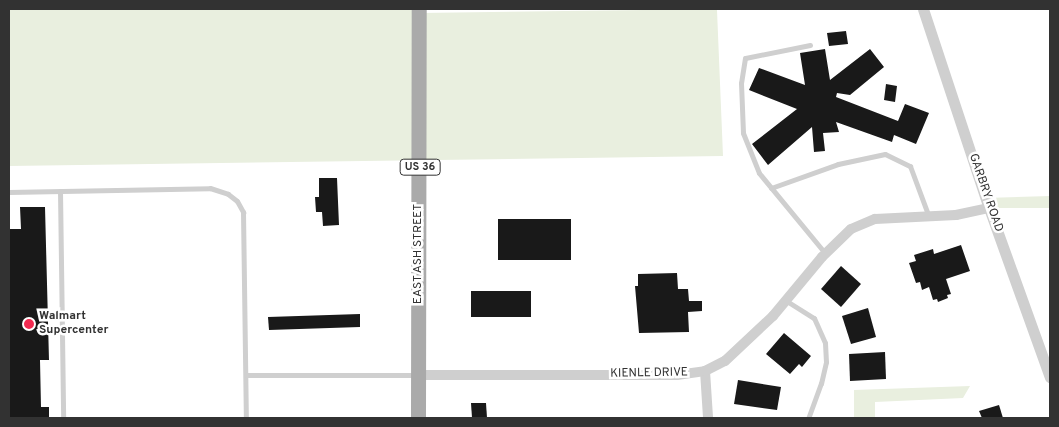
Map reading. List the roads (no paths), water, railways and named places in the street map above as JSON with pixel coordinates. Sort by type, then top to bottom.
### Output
[{"type":"main road","name":"EAST ASH STREET","points":[[418,418],[419,9]]},
{"type":"street","name":"GARBRY ROAD","points":[[923,9],[988,208],[1050,376]]},
{"type":"street","name":"KIENLE DRIVE","points":[[418,374],[677,375],[705,371],[725,361],[773,316],[825,253],[851,229],[875,219],[893,216],[929,217],[956,215],[988,208]]},
{"type":"street","points":[[705,371],[708,418]]},
{"type":"lane","points":[[810,44],[745,58],[741,83],[743,133],[759,173],[825,253]]},
{"type":"lane","points":[[771,188],[838,164],[885,154],[910,166],[929,217]]},
{"type":"lane","points":[[9,192],[210,188],[228,194],[237,201],[243,212],[246,418]]},
{"type":"lane","points":[[60,191],[63,418]]},
{"type":"lane","points":[[785,300],[814,318],[824,342],[826,362],[822,383],[808,418]]},
{"type":"lane","name":"KIENLE DRIVE","points":[[246,375],[418,374]]},
{"type":"place","name":"Walmart Supercenter","points":[[29,324]]}]
